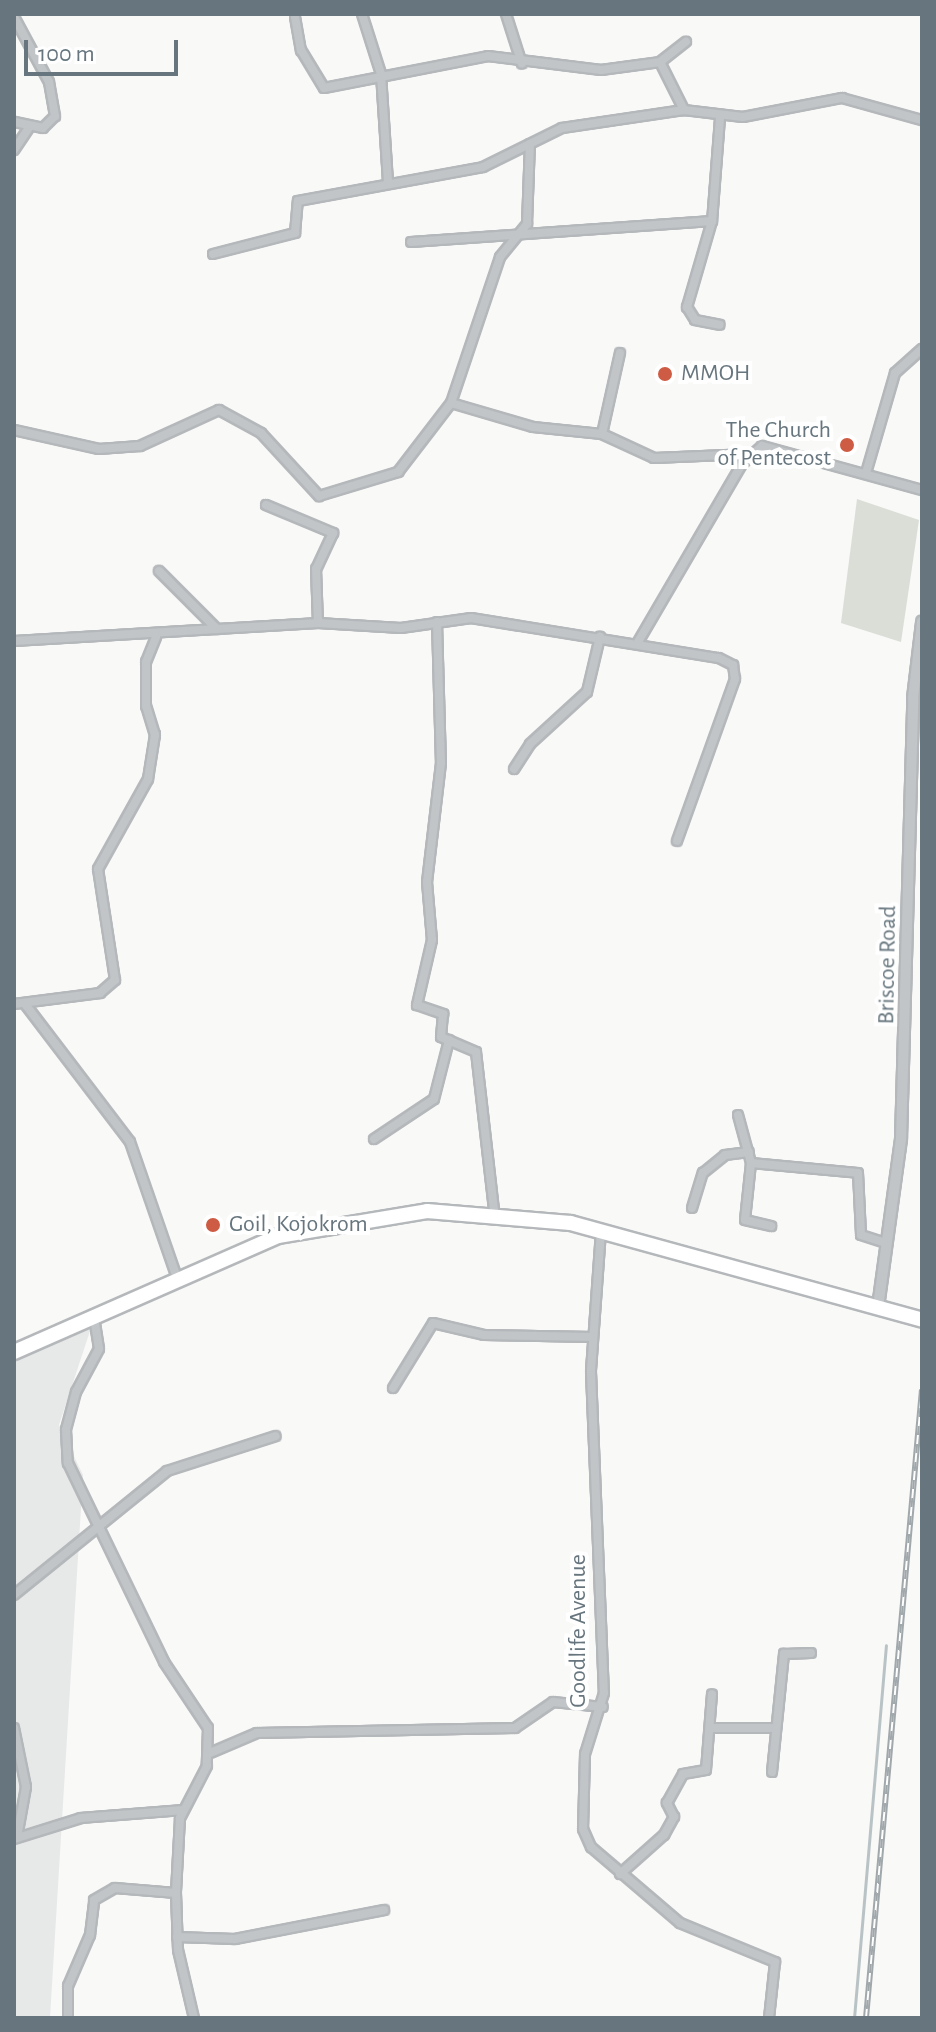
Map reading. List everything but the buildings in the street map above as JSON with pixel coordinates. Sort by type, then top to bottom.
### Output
[{"type":"highway","points":[[14,1352],[177,1278],[323,1224],[494,1211],[601,1230],[922,1320]]},
{"type":"street","points":[[362,14],[381,74],[388,183]]},
{"type":"street","points":[[506,14],[522,64]]},
{"type":"street","points":[[295,17],[301,50],[324,88],[381,74],[488,56],[522,64],[587,72],[660,62],[686,42]]},
{"type":"street","points":[[14,122],[28,129],[51,123],[54,101],[15,21]]},
{"type":"street","points":[[660,62],[684,110]]},
{"type":"street","points":[[213,254],[295,233],[298,201],[483,167],[562,128],[684,110],[720,118],[842,98],[922,120]]},
{"type":"street","points":[[720,118],[712,221],[687,307],[695,320],[720,325]]},
{"type":"street","points":[[14,150],[28,129]]},
{"type":"street","points":[[14,430],[99,449],[140,446],[198,414],[234,412],[308,490],[326,497],[398,472],[451,403],[500,257],[529,218],[530,144]]},
{"type":"street","points":[[411,242],[478,232],[514,238],[712,221]]},
{"type":"street","points":[[866,473],[895,373],[922,349]]},
{"type":"street","points":[[602,434],[620,353]]},
{"type":"street","points":[[451,403],[533,427],[602,434],[654,458],[749,454],[774,444],[922,490]]},
{"type":"street","points":[[638,642],[749,454]]},
{"type":"street","points":[[266,505],[333,533],[316,569],[318,623]]},
{"type":"street","points":[[159,571],[217,629]]},
{"type":"street","points":[[14,641],[157,637],[217,629],[318,623],[356,629],[482,619],[638,642],[719,658],[736,671],[677,841]]},
{"type":"street","points":[[437,622],[441,763],[427,882],[432,940],[417,1003],[442,1013],[440,1036],[476,1052],[494,1211]]},
{"type":"street","name":"Briscoe Road","points":[[878,1307],[901,1139],[913,698],[922,622]]},
{"type":"street","points":[[14,1004],[100,993],[115,980],[98,869],[148,779],[155,735],[146,706],[146,662],[157,637]]},
{"type":"street","points":[[514,769],[530,744],[587,692],[600,637]]},
{"type":"street","points":[[25,1004],[130,1142],[177,1278]]},
{"type":"street","points":[[374,1139],[434,1099],[449,1040]]},
{"type":"street","points":[[738,1115],[751,1163],[745,1220],[771,1226]]},
{"type":"street","points":[[692,1208],[703,1173],[725,1155],[749,1152]]},
{"type":"street","points":[[751,1163],[858,1173],[861,1235],[886,1243]]},
{"type":"street","name":"Goodlife Avenue","points":[[601,1230],[593,1337],[603,1707],[585,1754],[583,1829],[620,1874],[680,1923],[775,1962],[769,2018]]},
{"type":"street","points":[[94,1315],[99,1349],[76,1392],[65,1442],[93,1526],[164,1662],[197,1704],[210,1753],[183,1810],[176,1893],[177,1937],[194,2018]]},
{"type":"street","points":[[393,1388],[433,1323],[484,1335],[593,1337]]},
{"type":"street","points":[[14,1595],[93,1526],[167,1471],[276,1436]]},
{"type":"street","points":[[772,1772],[784,1654],[811,1653]]},
{"type":"street","points":[[620,1874],[664,1835],[674,1817],[667,1803],[683,1774],[706,1770],[712,1694]]},
{"type":"street","points":[[210,1753],[257,1733],[515,1728],[553,1702],[603,1707]]},
{"type":"street","points":[[14,1728],[26,1787],[16,1838],[81,1818],[183,1810]]},
{"type":"street","points":[[711,1728],[776,1728]]},
{"type":"street","points":[[68,2018],[68,1986],[90,1935],[94,1900],[115,1888],[176,1893]]},
{"type":"street","points":[[177,1937],[235,1939],[384,1910]]},
{"type":"shaded area","points":[[857,499],[919,520],[901,642],[841,623]]},
{"type":"shaded area","points":[[93,1322],[59,1425],[83,1475],[50,2018],[14,2018],[14,1358]]},
{"type":"waterway","points":[[854,2018],[886,1645]]},
{"type":"railway","points":[[866,2018],[922,1389]]},
{"type":"place","name":"MMOH","points":[[665,374]]},
{"type":"place","name":"The Church of Pentecost","points":[[847,445]]},
{"type":"place","name":"Goil, Kojokrom","points":[[213,1225]]}]
